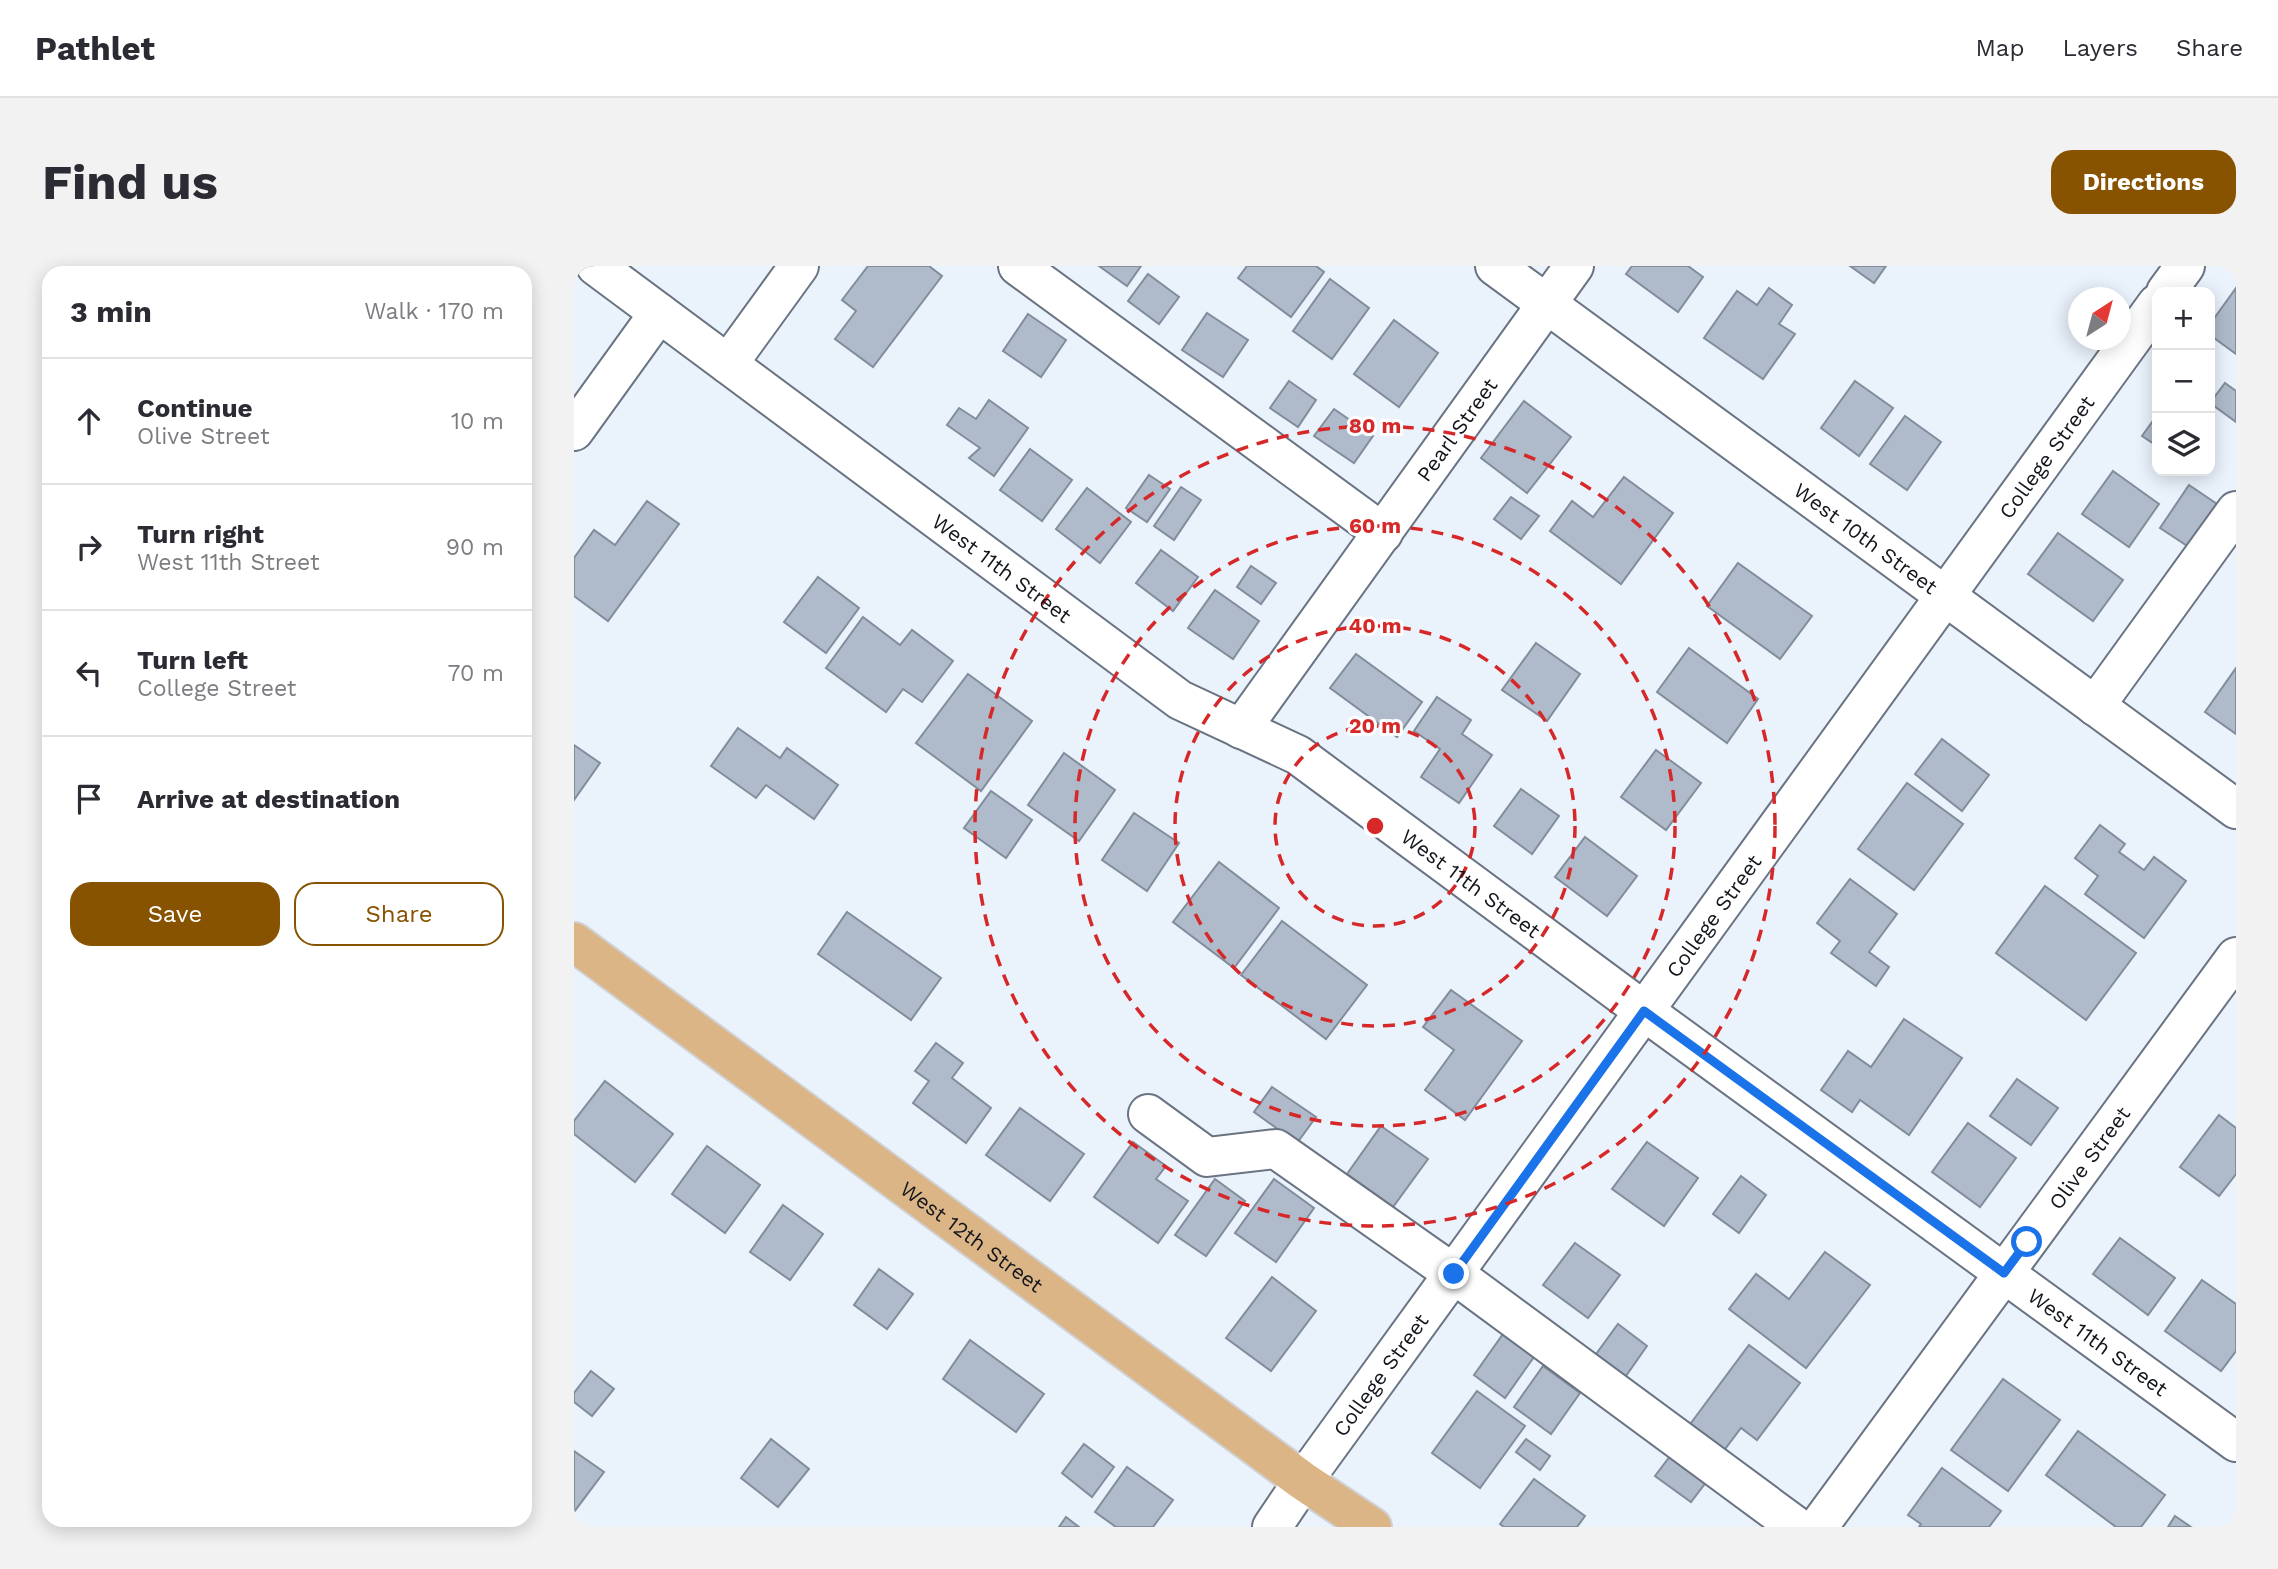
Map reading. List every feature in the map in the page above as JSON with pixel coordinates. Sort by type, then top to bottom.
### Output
[{"type":"main road","name":"West 12th Street","points":[[574,942],[1303,1481],[1372,1527]]},
{"type":"street","name":"West 11th Street","points":[[596,266],[1180,700],[1298,755],[2236,1442]]},
{"type":"street","points":[[728,364],[799,266]]},
{"type":"street","points":[[1018,266],[1383,533]]},
{"type":"street","name":"West 10th Street","points":[[1495,266],[2236,810]]},
{"type":"street","name":"Pearl Street","points":[[1241,729],[1574,266]]},
{"type":"street","points":[[2170,287],[2185,266]]},
{"type":"street","name":"College Street","points":[[1272,1527],[2152,311]]},
{"type":"street","points":[[574,431],[659,313]]},
{"type":"street","points":[[2095,706],[2236,511]]},
{"type":"street","name":"Olive Street","points":[[1818,1527],[2236,957]]},
{"type":"street","points":[[1148,1114],[1207,1157],[1276,1149],[1454,1274],[1797,1527]]},
{"type":"building","points":[[868,266],[929,266],[942,276],[873,367],[835,339],[856,311],[842,300]]},
{"type":"building","points":[[1099,266],[1141,266],[1127,286]]},
{"type":"building","points":[[1247,266],[1316,266],[1324,272],[1291,317],[1238,278]]},
{"type":"building","points":[[1632,266],[1688,266],[1703,277],[1678,312],[1626,274]]},
{"type":"building","points":[[1850,266],[1886,266],[1874,283]]},
{"type":"building","points":[[1148,274],[1179,297],[1159,324],[1128,301]]},
{"type":"building","points":[[1330,279],[1369,308],[1332,359],[1293,331]]},
{"type":"building","points":[[1769,288],[1792,305],[1779,324],[1795,334],[1763,379],[1704,338],[1737,291],[1757,305]]},
{"type":"building","points":[[2236,288],[2236,354],[2215,339],[2215,317]]},
{"type":"building","points":[[1207,313],[1248,340],[1223,377],[1182,350]]},
{"type":"building","points":[[1028,314],[1066,340],[1041,377],[1003,351]]},
{"type":"building","points":[[1394,320],[1438,353],[1399,407],[1354,374]]},
{"type":"building","points":[[1289,381],[1316,400],[1298,427],[1270,408]]},
{"type":"building","points":[[1855,381],[1893,408],[1859,456],[1821,428]]},
{"type":"building","points":[[2225,383],[2236,391],[2236,422],[2215,407],[2215,396]]},
{"type":"building","points":[[989,400],[1028,428],[994,476],[969,458],[980,448],[947,425],[959,408],[976,419]]},
{"type":"building","points":[[1524,401],[1571,437],[1527,493],[1481,458]]},
{"type":"building","points":[[1334,409],[1373,436],[1354,463],[1314,436]]},
{"type":"building","points":[[1905,416],[1941,442],[1907,490],[1870,464]]},
{"type":"building","points":[[2152,422],[2152,443],[2142,436]]},
{"type":"building","points":[[1030,449],[1072,480],[1042,521],[1000,490]]},
{"type":"building","points":[[2113,471],[2159,504],[2129,547],[2082,514]]},
{"type":"building","points":[[1149,475],[1170,489],[1147,522],[1126,508]]},
{"type":"building","points":[[1624,477],[1673,513],[1621,584],[1550,531],[1572,501],[1593,517]]},
{"type":"building","points":[[2189,485],[2223,508],[2195,551],[2160,528]]},
{"type":"building","points":[[1181,487],[1201,500],[1174,540],[1154,526]]},
{"type":"building","points":[[1087,488],[1131,522],[1100,563],[1056,529]]},
{"type":"building","points":[[1511,497],[1539,516],[1521,539],[1494,519]]},
{"type":"building","points":[[647,501],[679,524],[608,621],[574,596],[574,558],[594,530],[615,545]]},
{"type":"building","points":[[2058,533],[2123,580],[2093,621],[2028,574]]},
{"type":"building","points":[[1161,550],[1198,577],[1173,611],[1136,583]]},
{"type":"building","points":[[1738,563],[1812,616],[1780,659],[1707,606]]},
{"type":"building","points":[[1251,566],[1276,583],[1261,604],[1237,587]]},
{"type":"building","points":[[818,577],[859,608],[826,653],[784,622]]},
{"type":"building","points":[[1215,590],[1259,621],[1233,659],[1188,628]]},
{"type":"building","points":[[863,617],[900,645],[912,630],[953,661],[922,702],[903,689],[886,712],[826,668]]},
{"type":"building","points":[[1536,643],[1580,674],[1547,721],[1502,690]]},
{"type":"building","points":[[1689,648],[1758,699],[1727,743],[1657,692]]},
{"type":"building","points":[[1356,654],[1422,702],[1397,737],[1330,688]]},
{"type":"building","points":[[2236,668],[2236,734],[2205,712]]},
{"type":"building","points":[[968,674],[1032,721],[981,791],[916,743]]},
{"type":"building","points":[[1437,697],[1471,720],[1462,734],[1492,755],[1459,803],[1421,777],[1440,749],[1414,731]]},
{"type":"building","points":[[738,728],[780,758],[787,748],[838,785],[814,819],[766,785],[756,798],[711,766]]},
{"type":"building","points":[[1942,739],[1989,775],[1962,811],[1915,774]]},
{"type":"building","points":[[574,745],[600,763],[574,800]]},
{"type":"building","points":[[1656,750],[1701,783],[1666,830],[1621,797]]},
{"type":"building","points":[[1064,753],[1115,790],[1079,841],[1028,805]]},
{"type":"building","points":[[1907,783],[1963,824],[1914,890],[1858,849]]},
{"type":"building","points":[[1521,789],[1559,816],[1532,854],[1494,826]]},
{"type":"building","points":[[991,791],[1032,820],[1006,858],[964,828]]},
{"type":"building","points":[[1134,813],[1179,843],[1147,891],[1102,860]]},
{"type":"building","points":[[2100,825],[2125,844],[2119,852],[2144,870],[2154,857],[2186,881],[2144,938],[2085,894],[2098,876],[2075,858]]},
{"type":"building","points":[[1585,837],[1637,876],[1607,916],[1555,877]]},
{"type":"building","points":[[1219,862],[1279,908],[1234,968],[1173,922]]},
{"type":"building","points":[[1850,879],[1897,914],[1869,952],[1889,967],[1876,986],[1831,953],[1840,941],[1817,923]]},
{"type":"building","points":[[2045,886],[2136,953],[2086,1020],[1996,953]]},
{"type":"building","points":[[847,912],[941,978],[911,1020],[818,954]]},
{"type":"building","points":[[1282,921],[1367,985],[1326,1039],[1241,975]]},
{"type":"building","points":[[1451,990],[1522,1041],[1465,1120],[1425,1090],[1454,1050],[1423,1027]]},
{"type":"building","points":[[1904,1019],[1962,1058],[1909,1135],[1860,1100],[1852,1112],[1821,1090],[1848,1051],[1871,1067]]},
{"type":"building","points":[[936,1043],[963,1063],[952,1078],[991,1108],[966,1143],[913,1103],[929,1081],[915,1071]]},
{"type":"building","points":[[2017,1079],[2058,1108],[2031,1145],[1990,1116]]},
{"type":"building","points":[[605,1081],[673,1134],[635,1182],[574,1134],[574,1121]]},
{"type":"building","points":[[1272,1087],[1316,1117],[1297,1143],[1254,1112]]},
{"type":"building","points":[[1020,1108],[1084,1154],[1050,1201],[986,1155]]},
{"type":"building","points":[[2219,1115],[2236,1128],[2236,1174],[2219,1196],[2180,1167]]},
{"type":"building","points":[[1968,1123],[2016,1158],[1980,1207],[1932,1172]]},
{"type":"building","points":[[1381,1126],[1428,1159],[1393,1207],[1347,1174]]},
{"type":"building","points":[[1133,1142],[1166,1166],[1156,1179],[1188,1201],[1158,1243],[1094,1197]]},
{"type":"building","points":[[1647,1142],[1698,1178],[1664,1226],[1612,1189]]},
{"type":"building","points":[[707,1146],[760,1185],[725,1233],[672,1194]]},
{"type":"building","points":[[1741,1176],[1766,1195],[1739,1233],[1713,1214]]},
{"type":"building","points":[[1215,1179],[1245,1201],[1206,1256],[1175,1235]]},
{"type":"building","points":[[1274,1179],[1314,1208],[1276,1262],[1235,1233]]},
{"type":"building","points":[[783,1205],[823,1234],[790,1280],[750,1252]]},
{"type":"building","points":[[2120,1238],[2175,1278],[2148,1315],[2093,1274]]},
{"type":"building","points":[[1575,1243],[1620,1275],[1588,1318],[1543,1285]]},
{"type":"building","points":[[1825,1252],[1870,1285],[1806,1368],[1729,1309],[1756,1274],[1789,1299]]},
{"type":"building","points":[[879,1269],[913,1294],[887,1329],[854,1305]]},
{"type":"building","points":[[1272,1277],[1316,1311],[1271,1371],[1226,1338]]},
{"type":"building","points":[[2202,1280],[2236,1304],[2236,1351],[2221,1371],[2165,1331]]},
{"type":"building","points":[[1618,1324],[1647,1346],[1621,1383],[1591,1361]]},
{"type":"building","points":[[1503,1334],[1534,1357],[1505,1398],[1474,1375]]},
{"type":"building","points":[[970,1340],[1044,1394],[1016,1432],[943,1379]]},
{"type":"building","points":[[1749,1345],[1800,1383],[1757,1440],[1741,1428],[1722,1453],[1688,1427]]},
{"type":"building","points":[[1543,1366],[1580,1393],[1551,1434],[1514,1407]]},
{"type":"building","points":[[591,1371],[614,1389],[592,1416],[574,1402],[574,1393]]},
{"type":"building","points":[[2003,1379],[2060,1420],[2008,1491],[1951,1450]]},
{"type":"building","points":[[1477,1391],[1525,1426],[1480,1488],[1432,1453]]},
{"type":"building","points":[[2078,1431],[2165,1495],[2141,1527],[2116,1527],[2046,1475]]},
{"type":"building","points":[[771,1439],[809,1469],[778,1507],[741,1478]]},
{"type":"building","points":[[1526,1439],[1550,1456],[1540,1470],[1516,1452]]},
{"type":"building","points":[[1084,1444],[1114,1467],[1092,1497],[1062,1473]]},
{"type":"building","points":[[574,1451],[604,1472],[574,1512]]},
{"type":"building","points":[[1671,1455],[1707,1481],[1691,1502],[1655,1476]]},
{"type":"building","points":[[1127,1467],[1173,1500],[1153,1527],[1116,1527],[1095,1512]]},
{"type":"building","points":[[1942,1468],[2001,1511],[1989,1527],[1919,1527],[1921,1524],[1908,1515]]},
{"type":"building","points":[[1534,1479],[1585,1516],[1577,1527],[1504,1527],[1500,1524]]},
{"type":"building","points":[[2175,1516],[2191,1527],[2168,1527]]},
{"type":"building","points":[[1066,1517],[1079,1527],[1059,1527]]},
{"type":"route","points":[[1454,1274],[1644,1011],[2004,1273],[2027,1242]]}]
